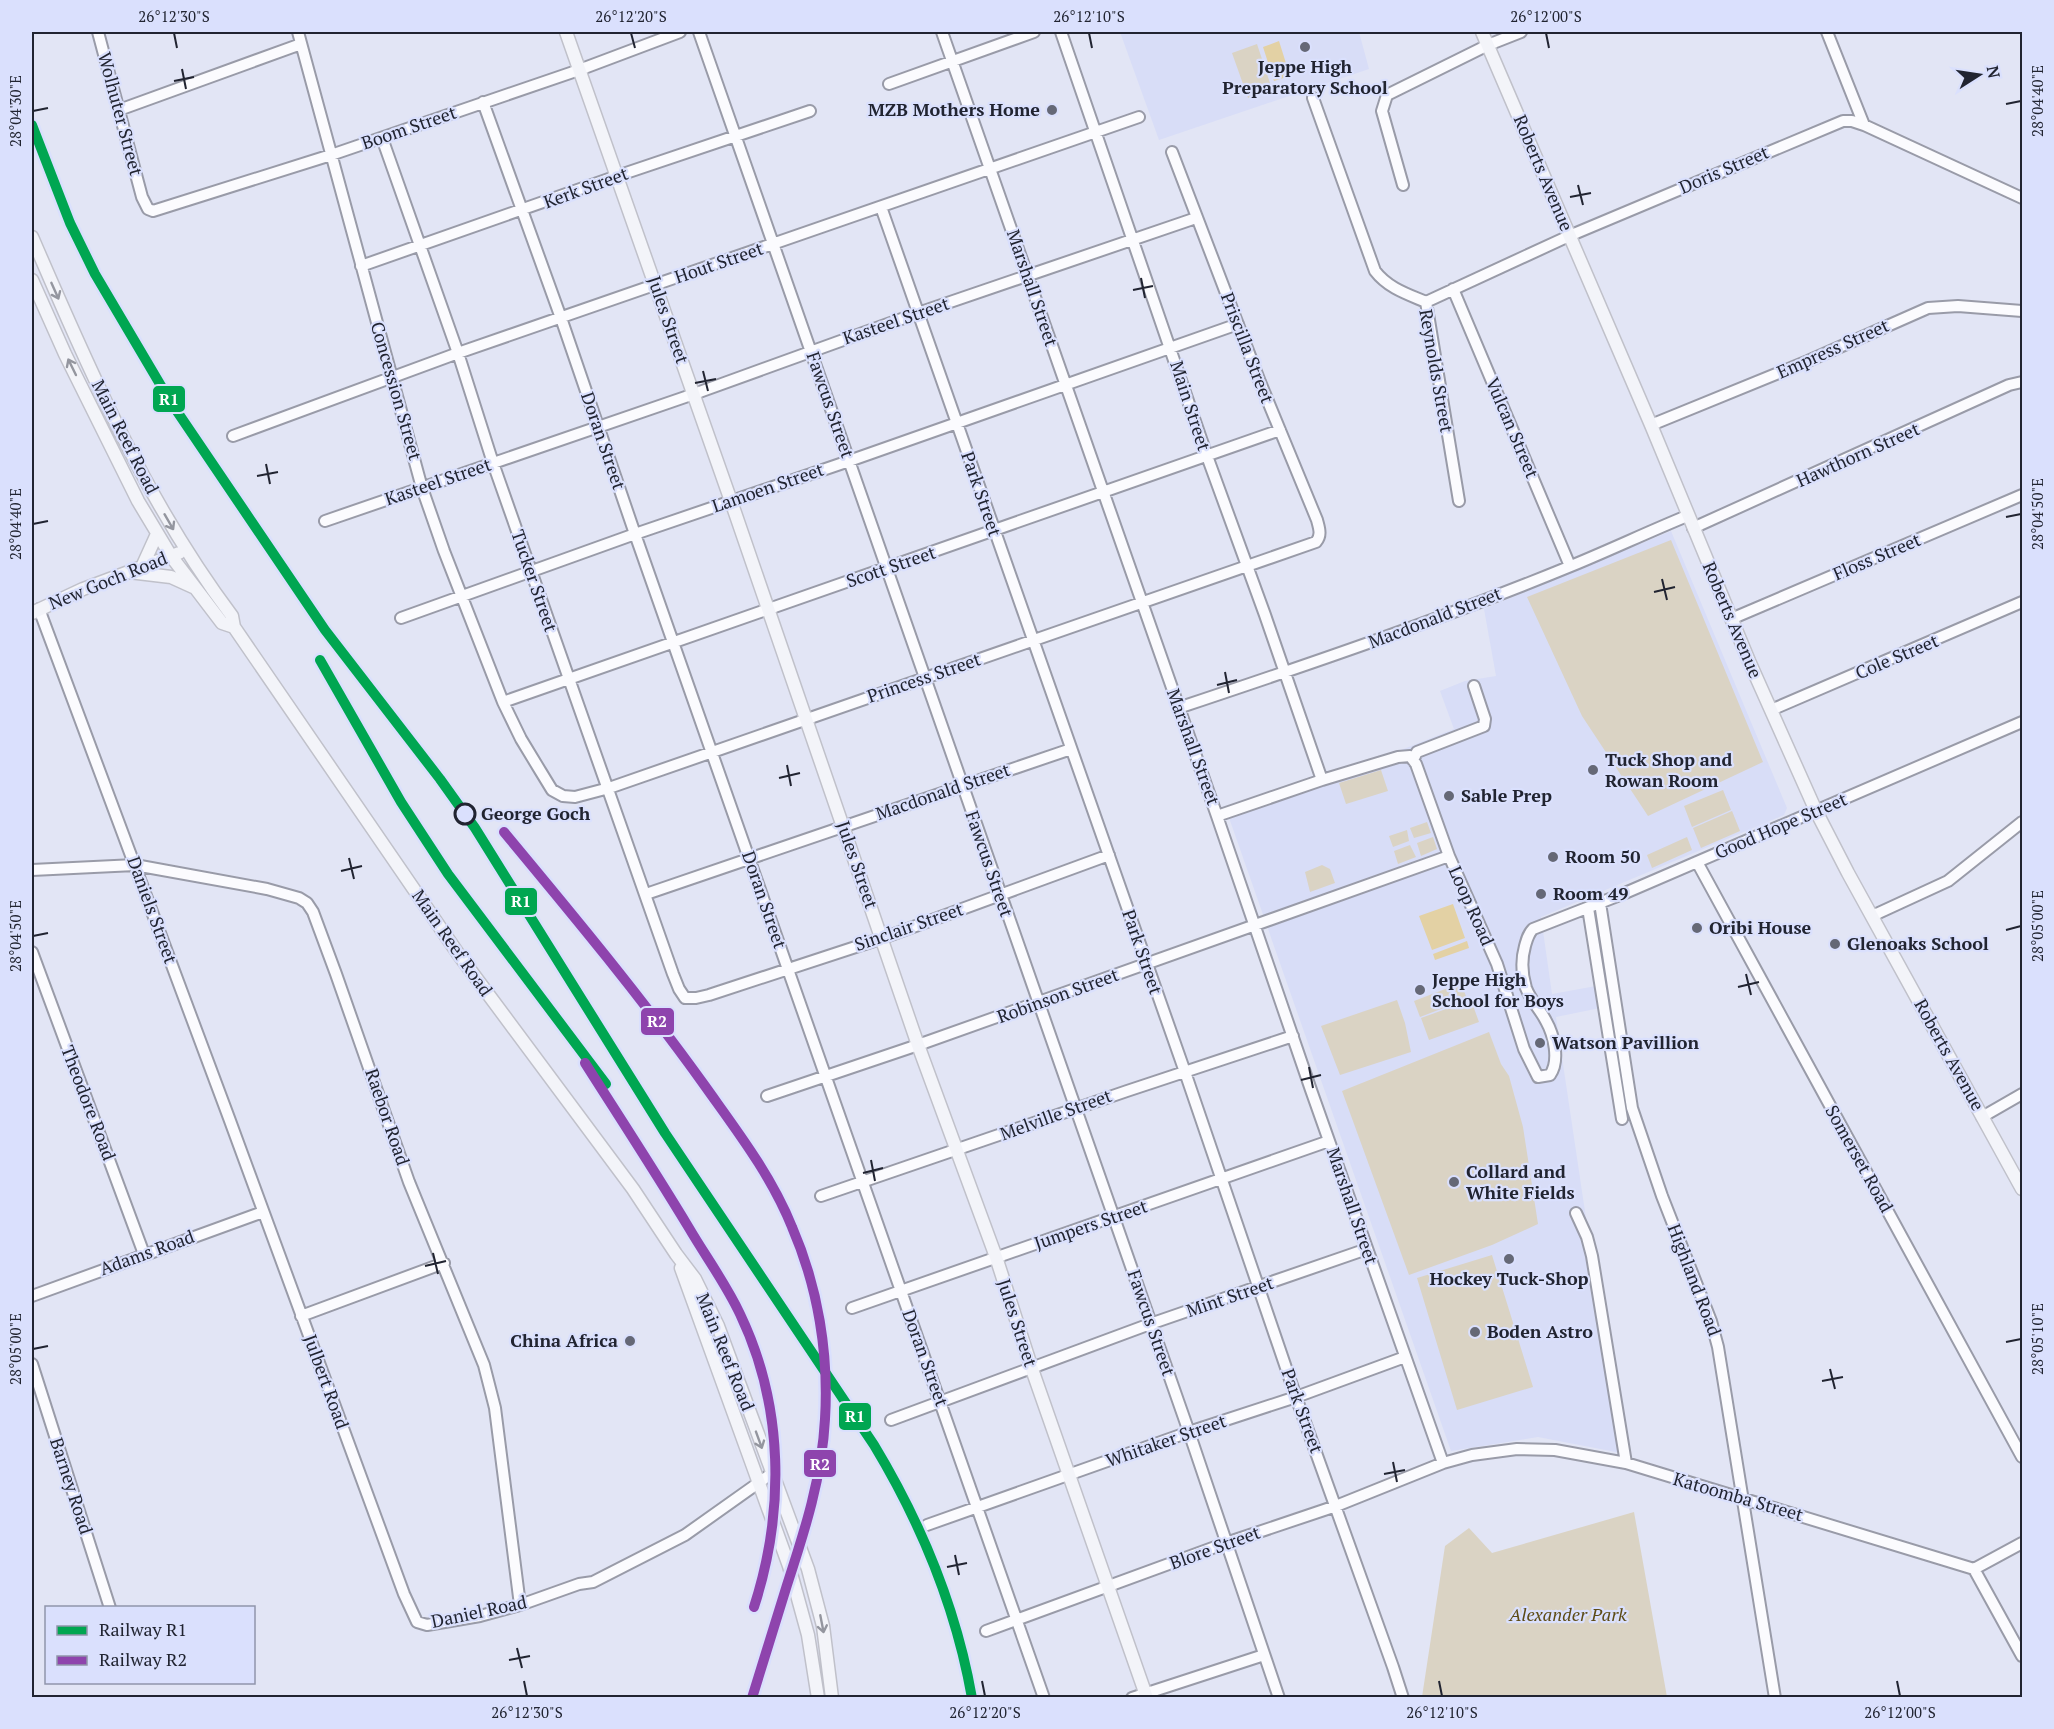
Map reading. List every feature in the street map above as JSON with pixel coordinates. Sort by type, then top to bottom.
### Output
[{"type":"main road","name":"Jules Street","points":[[566,32],[694,394],[918,1045],[996,1257],[1147,1695]]},
{"type":"main road","name":"Roberts Avenue","points":[[1482,32],[1651,425],[1731,619],[1816,810],[2022,1189]]},
{"type":"main road","name":"Main Reef Road","points":[[32,237],[124,438],[185,550],[232,616],[234,627],[459,955],[633,1189],[695,1279],[718,1326],[808,1569],[826,1644],[832,1698]]},
{"type":"main road","name":"Main Reef Road","points":[[32,280],[70,364],[138,501],[157,534],[222,623],[234,627]]},
{"type":"main road","points":[[142,567],[157,534]]},
{"type":"main road","name":"New Goch Road","points":[[35,611],[83,589],[185,550]]},
{"type":"main road","points":[[128,572],[171,577],[199,591]]},
{"type":"main road","name":"Main Reef Road","points":[[676,1254],[789,1566],[808,1635],[818,1698]]},
{"type":"main road","points":[[778,1537],[792,1529]]},
{"type":"street","name":"Wolhuter Street","points":[[98,32],[142,197]]},
{"type":"street","name":"Concession Street","points":[[298,32],[422,488],[503,702],[521,739],[541,772]]},
{"type":"street","name":"Boom Street","points":[[142,197],[148,209],[159,210],[382,138],[579,70],[680,32]]},
{"type":"street","name":"Fawcus Street","points":[[699,32],[1189,1432],[1279,1698]]},
{"type":"street","name":"Marshall Street","points":[[942,32],[1443,1463]]},
{"type":"street","points":[[889,84],[1034,32]]},
{"type":"street","name":"Main Street","points":[[1061,32],[1207,456],[1322,780]]},
{"type":"street","points":[[1403,185],[1382,111],[1384,98],[1488,45],[1521,32]]},
{"type":"street","points":[[1827,32],[1864,125]]},
{"type":"street","points":[[118,110],[301,44]]},
{"type":"street","name":"Reynolds Street","points":[[1313,98],[1376,271],[1392,287],[1426,302],[1459,501]]},
{"type":"street","name":"Doran Street","points":[[483,102],[561,318],[1044,1698]]},
{"type":"street","name":"Kerk Street","points":[[361,266],[810,111]]},
{"type":"street","name":"Hout Street","points":[[232,436],[458,353],[1139,117]]},
{"type":"street","name":"Doris Street","points":[[1426,302],[1569,236],[1843,121],[1864,125],[2022,198]]},
{"type":"street","name":"Tucker Street","points":[[382,138],[458,353],[493,463],[568,679],[609,788],[673,974],[682,995],[689,999],[709,995]]},
{"type":"street","name":"Priscilla Street","points":[[1172,152],[1196,218],[1317,520],[1320,538],[1316,542]]},
{"type":"street","name":"Park Street","points":[[881,207],[1185,1072],[1296,1397],[1394,1667],[1402,1698]]},
{"type":"street","name":"Kasteel Street","points":[[325,521],[1196,218]]},
{"type":"street","name":"Vulcan Street","points":[[1453,289],[1570,566]]},
{"type":"street","name":"Empress Street","points":[[1651,425],[1808,361],[1928,308],[1958,306],[2022,311]]},
{"type":"street","name":"Lamoen Street","points":[[401,618],[1238,324]]},
{"type":"street","name":"Hawthorn Street","points":[[1693,528],[2009,385],[2022,382]]},
{"type":"street","name":"Scott Street","points":[[503,702],[1280,430]]},
{"type":"street","name":"Floss Street","points":[[1731,619],[2022,495]]},
{"type":"street","name":"Macdonald Street","points":[[1178,708],[1381,638],[1570,566],[1687,516]]},
{"type":"street","name":"Princess Street","points":[[541,772],[552,790],[563,796],[575,797],[609,788],[1316,542]]},
{"type":"street","name":"Cole Street","points":[[1771,710],[2022,602]]},
{"type":"street","name":"Daniels Street","points":[[35,611],[135,865],[263,1212]]},
{"type":"street","points":[[1217,816],[1398,757],[1407,755],[1413,760],[1417,752],[1484,726],[1485,719],[1474,686]]},
{"type":"street","name":"Good Hope Street","points":[[1539,926],[1600,903],[2022,722]]},
{"type":"street","name":"Macdonald Street","points":[[646,894],[1071,749]]},
{"type":"street","name":"Loop Road","points":[[1413,760],[1449,856],[1497,964],[1524,1049],[1534,1072],[1541,1078],[1550,1075],[1553,1071],[1553,1039],[1546,1020],[1534,1006],[1526,988],[1522,959],[1527,937],[1539,926]]},
{"type":"street","points":[[1872,916],[1948,881],[2022,822]]},
{"type":"street","name":"Sinclair Street","points":[[709,995],[883,938],[1108,855]]},
{"type":"street","name":"Robinson Street","points":[[768,1096],[1038,1003],[1449,856]]},
{"type":"street","name":"Somerset Road","points":[[1697,862],[2022,1457]]},
{"type":"street","name":"Raebor Road","points":[[32,870],[135,865],[267,889],[298,897],[307,903],[313,912],[409,1182],[484,1365],[495,1408],[520,1605]]},
{"type":"street","name":"Highland Road","points":[[1600,903],[1632,1108],[1662,1196],[1715,1333],[1775,1698]]},
{"type":"street","points":[[1588,908],[1622,1119]]},
{"type":"street","name":"Theodore Road","points":[[32,952],[144,1254]]},
{"type":"street","name":"Melville Street","points":[[821,1196],[1293,1036]]},
{"type":"street","points":[[1982,1117],[2022,1095]]},
{"type":"street","name":"Jumpers Street","points":[[852,1308],[1329,1141]]},
{"type":"street","name":"Adams Road","points":[[32,1296],[263,1212]]},
{"type":"street","name":"Julbert Road","points":[[263,1212],[388,1552]]},
{"type":"street","points":[[1576,1213],[1590,1249],[1626,1464]]},
{"type":"street","name":"Mint Street","points":[[891,1420],[1150,1324],[1367,1249]]},
{"type":"street","points":[[301,1316],[444,1263]]},
{"type":"street","name":"Whitaker Street","points":[[927,1525],[1405,1358]]},
{"type":"street","name":"Barney Road","points":[[32,1364],[109,1606]]},
{"type":"street","name":"Katoomba Street","points":[[1443,1463],[1492,1451],[1533,1448],[1626,1464],[1742,1497],[1974,1569]]},
{"type":"street","name":"Blore Street","points":[[986,1631],[1226,1543],[1336,1506],[1443,1463]]},
{"type":"street","name":"Daniel Road","points":[[388,1552],[412,1615],[417,1622],[421,1624],[453,1621],[520,1605],[612,1574],[685,1535],[771,1474]]},
{"type":"street","points":[[2022,1543],[1974,1569],[2022,1656]]},
{"type":"street","points":[[1132,1698],[1147,1695],[1264,1654]]},
{"type":"shaded area","points":[[1120,32],[1359,32],[1369,69],[1159,140]]},
{"type":"shaded area","points":[[1279,41],[1290,76],[1274,81],[1263,47]]},
{"type":"shaded area","name":"Jeppe High School for Boys","points":[[1671,531],[1787,808],[1784,815],[1541,917],[1552,994],[1596,986],[1600,1008],[1556,1017],[1621,1453],[1538,1437],[1451,1451],[1227,812],[1338,775],[1454,729],[1440,691],[1465,681],[1496,676],[1484,609]]},
{"type":"shaded area","points":[[1453,904],[1465,938],[1432,950],[1419,916]]},
{"type":"shaded area","points":[[1467,941],[1469,948],[1435,960],[1433,954]]},
{"type":"green space","points":[[1257,44],[1272,89],[1248,98],[1232,53]]},
{"type":"green space","points":[[1671,540],[1763,762],[1648,816],[1582,716],[1527,597]]},
{"type":"green space","points":[[1381,770],[1388,791],[1346,804],[1339,783]]},
{"type":"green space","points":[[1723,790],[1731,810],[1692,827],[1684,806]]},
{"type":"green space","points":[[1732,811],[1740,831],[1701,848],[1693,828]]},
{"type":"green space","points":[[1427,822],[1431,833],[1414,838],[1410,828]]},
{"type":"green space","points":[[1407,830],[1409,841],[1393,847],[1389,836]]},
{"type":"green space","points":[[1433,837],[1437,849],[1421,856],[1417,843]]},
{"type":"green space","points":[[1687,837],[1692,850],[1652,868],[1647,855]]},
{"type":"green space","points":[[1410,845],[1416,857],[1398,864],[1394,851]]},
{"type":"green space","points":[[1322,865],[1330,869],[1335,883],[1310,892],[1305,872]]},
{"type":"green space","points":[[1461,983],[1467,999],[1420,1017],[1414,1001]]},
{"type":"green space","points":[[1397,1000],[1411,1052],[1340,1075],[1321,1026]]},
{"type":"green space","points":[[1471,1000],[1479,1022],[1429,1040],[1421,1018]]},
{"type":"green space","name":"Collard and White Fields","points":[[1489,1032],[1501,1064],[1509,1076],[1523,1127],[1538,1224],[1492,1245],[1409,1275],[1342,1091]]},
{"type":"green space","name":"Boden Astro","points":[[1492,1255],[1533,1387],[1457,1410],[1417,1278]]},
{"type":"green space","name":"Alexander Park","points":[[1634,1512],[1667,1697],[1422,1697],[1445,1546],[1469,1528],[1492,1553]]},
{"type":"rail line","name":"R1","points":[[32,125],[70,223],[95,274],[170,401],[325,630],[475,828],[665,1133],[874,1445],[907,1505],[935,1567],[957,1631],[972,1698]]},
{"type":"rail line","name":"R1","points":[[320,660],[401,802],[448,874],[606,1084]]},
{"type":"rail line","name":"R2","points":[[504,832],[632,989],[741,1137],[764,1171],[784,1208],[809,1273],[823,1346],[826,1395],[823,1441],[806,1524],[752,1698]]},
{"type":"rail line","name":"R2","points":[[585,1063],[722,1281],[755,1349],[772,1422],[775,1496],[771,1534],[754,1607]]},
{"type":"place","name":"Jeppe High Preparatory School","points":[[1305,47]]},
{"type":"place","name":"MZB Mothers Home","points":[[1052,110]]},
{"type":"place","name":"Tuck Shop and Rowan Room","points":[[1593,770]]},
{"type":"place","name":"Sable Prep","points":[[1449,796]]},
{"type":"place","name":"George Goch","points":[[465,814]]},
{"type":"place","name":"Room 50","points":[[1553,857]]},
{"type":"place","name":"Room 49","points":[[1541,894]]},
{"type":"place","name":"Oribi House","points":[[1697,928]]},
{"type":"place","name":"Glenoaks School","points":[[1835,944]]},
{"type":"place","name":"Jeppe High School for Boys","points":[[1420,990]]},
{"type":"place","name":"Watson Pavillion","points":[[1540,1043]]},
{"type":"place","name":"Collard and White Fields","points":[[1454,1182]]},
{"type":"place","name":"Hockey Tuck-Shop","points":[[1509,1259]]},
{"type":"place","name":"Boden Astro","points":[[1475,1332]]},
{"type":"place","name":"China Africa","points":[[630,1341]]}]
